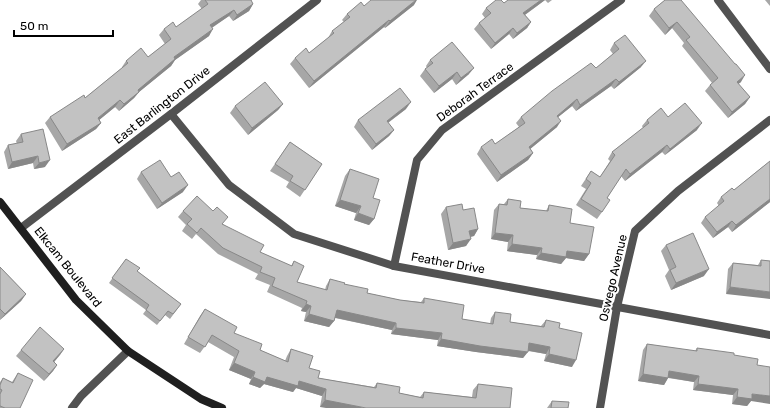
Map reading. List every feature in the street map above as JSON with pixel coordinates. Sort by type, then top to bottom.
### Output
[{"type":"street","name":"East Barlington Drive","points":[[21,228],[171,114],[317,0]]},
{"type":"street","name":"Deborah Terrace","points":[[394,266],[417,160],[442,130],[621,0]]},
{"type":"street","points":[[718,0],[770,69]]},
{"type":"street","name":"Feather Drive","points":[[171,114],[229,185],[294,234],[394,266],[770,335]]},
{"type":"street","name":"Oswego Avenue","points":[[600,408],[617,307],[636,231],[678,191],[770,120]]},
{"type":"street","name":"Elkcam Boulevard","points":[[0,202],[76,300],[128,352],[201,399],[222,408]]},
{"type":"street","points":[[72,408],[81,396],[128,352]]},
{"type":"building","points":[[205,0],[251,0],[253,4],[237,15],[234,10],[210,25],[213,29],[174,57],[175,59],[138,90],[139,92],[124,104],[120,100],[98,118],[101,123],[67,144],[50,117],[84,95],[85,98],[128,63],[126,61],[141,48],[148,57],[171,39],[164,29],[173,22],[176,27],[208,4]]},
{"type":"building","points":[[371,0],[416,0],[314,81],[295,58],[306,48],[309,53],[334,33],[332,31],[350,17],[347,14],[361,2],[364,6]]},
{"type":"building","points":[[496,0],[501,0],[504,3],[508,0],[541,0],[523,13],[531,22],[517,33],[513,28],[495,43],[479,23],[491,13],[486,8]]},
{"type":"building","points":[[665,0],[681,0],[745,75],[737,82],[750,97],[732,112],[710,85],[718,78],[686,40],[690,37],[677,22],[669,28],[654,9]]},
{"type":"building","points":[[625,35],[646,61],[619,82],[616,79],[580,105],[577,99],[557,116],[561,121],[529,147],[533,153],[501,175],[481,147],[492,139],[495,144],[525,123],[521,117],[552,91],[591,63],[596,68],[619,49],[614,43]]},
{"type":"building","points":[[452,42],[474,68],[461,78],[457,72],[439,86],[425,69],[433,63],[430,60]]},
{"type":"building","points":[[265,82],[283,104],[252,128],[235,106]]},
{"type":"building","points":[[400,88],[411,102],[387,121],[394,130],[376,144],[358,120]]},
{"type":"building","points":[[685,103],[702,123],[670,149],[667,145],[630,174],[626,169],[607,198],[610,200],[602,212],[581,199],[591,183],[586,179],[591,171],[600,177],[615,155],[612,152],[649,123],[647,120],[661,108],[668,117]]},
{"type":"building","points":[[43,129],[50,160],[39,163],[38,156],[12,162],[8,145],[23,142],[21,134]]},
{"type":"building","points":[[290,142],[322,164],[305,190],[290,181],[293,176],[275,164]]},
{"type":"building","points":[[160,160],[171,177],[179,172],[188,185],[162,203],[141,172]]},
{"type":"building","points":[[770,161],[770,199],[736,225],[732,221],[717,232],[705,217],[724,201],[721,197],[732,188],[734,190]]},
{"type":"building","points":[[350,169],[379,179],[373,198],[380,200],[374,219],[358,213],[361,206],[340,200]]},
{"type":"building","points":[[197,196],[213,211],[217,207],[228,217],[222,224],[264,245],[260,252],[292,266],[294,261],[304,266],[297,282],[327,290],[330,279],[345,283],[344,284],[368,289],[367,293],[400,300],[424,303],[424,298],[464,305],[462,319],[493,324],[495,312],[511,314],[510,322],[544,327],[546,320],[560,323],[559,328],[582,333],[576,360],[549,354],[550,347],[529,343],[528,352],[480,346],[441,339],[442,333],[396,328],[396,323],[337,310],[334,321],[309,314],[311,306],[306,304],[307,301],[272,286],[275,278],[260,272],[262,267],[223,248],[201,228],[197,233],[187,224],[192,219],[183,211]]},
{"type":"building","points":[[508,199],[521,201],[520,208],[548,211],[549,205],[572,209],[570,223],[594,227],[589,254],[567,251],[566,257],[541,253],[542,248],[512,244],[513,235],[495,233],[499,204],[507,205]]},
{"type":"building","points":[[462,204],[463,210],[474,208],[478,229],[469,231],[471,239],[453,243],[446,207]]},
{"type":"building","points":[[693,233],[709,269],[676,283],[670,270],[676,267],[666,245]]},
{"type":"building","points":[[126,259],[140,268],[137,271],[181,304],[173,314],[168,311],[160,321],[146,310],[149,305],[112,278]]},
{"type":"building","points":[[761,260],[770,261],[770,292],[730,287],[733,263],[761,266]]},
{"type":"building","points":[[0,267],[26,294],[5,314],[0,309]]},
{"type":"building","points":[[205,309],[237,327],[234,333],[262,344],[260,350],[288,362],[291,349],[313,356],[309,368],[320,371],[318,378],[376,388],[377,383],[400,387],[399,393],[423,398],[424,392],[476,398],[478,384],[512,388],[510,408],[366,408],[325,400],[326,389],[299,381],[298,386],[267,377],[265,382],[253,377],[255,372],[234,363],[239,351],[212,335],[205,347],[188,337]]},
{"type":"building","points":[[40,327],[64,349],[53,361],[57,365],[49,374],[21,350]]},
{"type":"building","points":[[647,344],[697,351],[697,348],[734,353],[734,355],[758,359],[757,365],[770,367],[770,396],[752,394],[752,399],[737,397],[738,389],[698,384],[699,376],[669,371],[668,378],[643,374]]},
{"type":"building","points":[[18,373],[33,380],[20,408],[5,408],[0,406],[0,394],[2,390],[0,389],[0,385],[3,378],[13,383]]},
{"type":"building","points":[[552,401],[569,402],[568,408],[551,408]]}]
